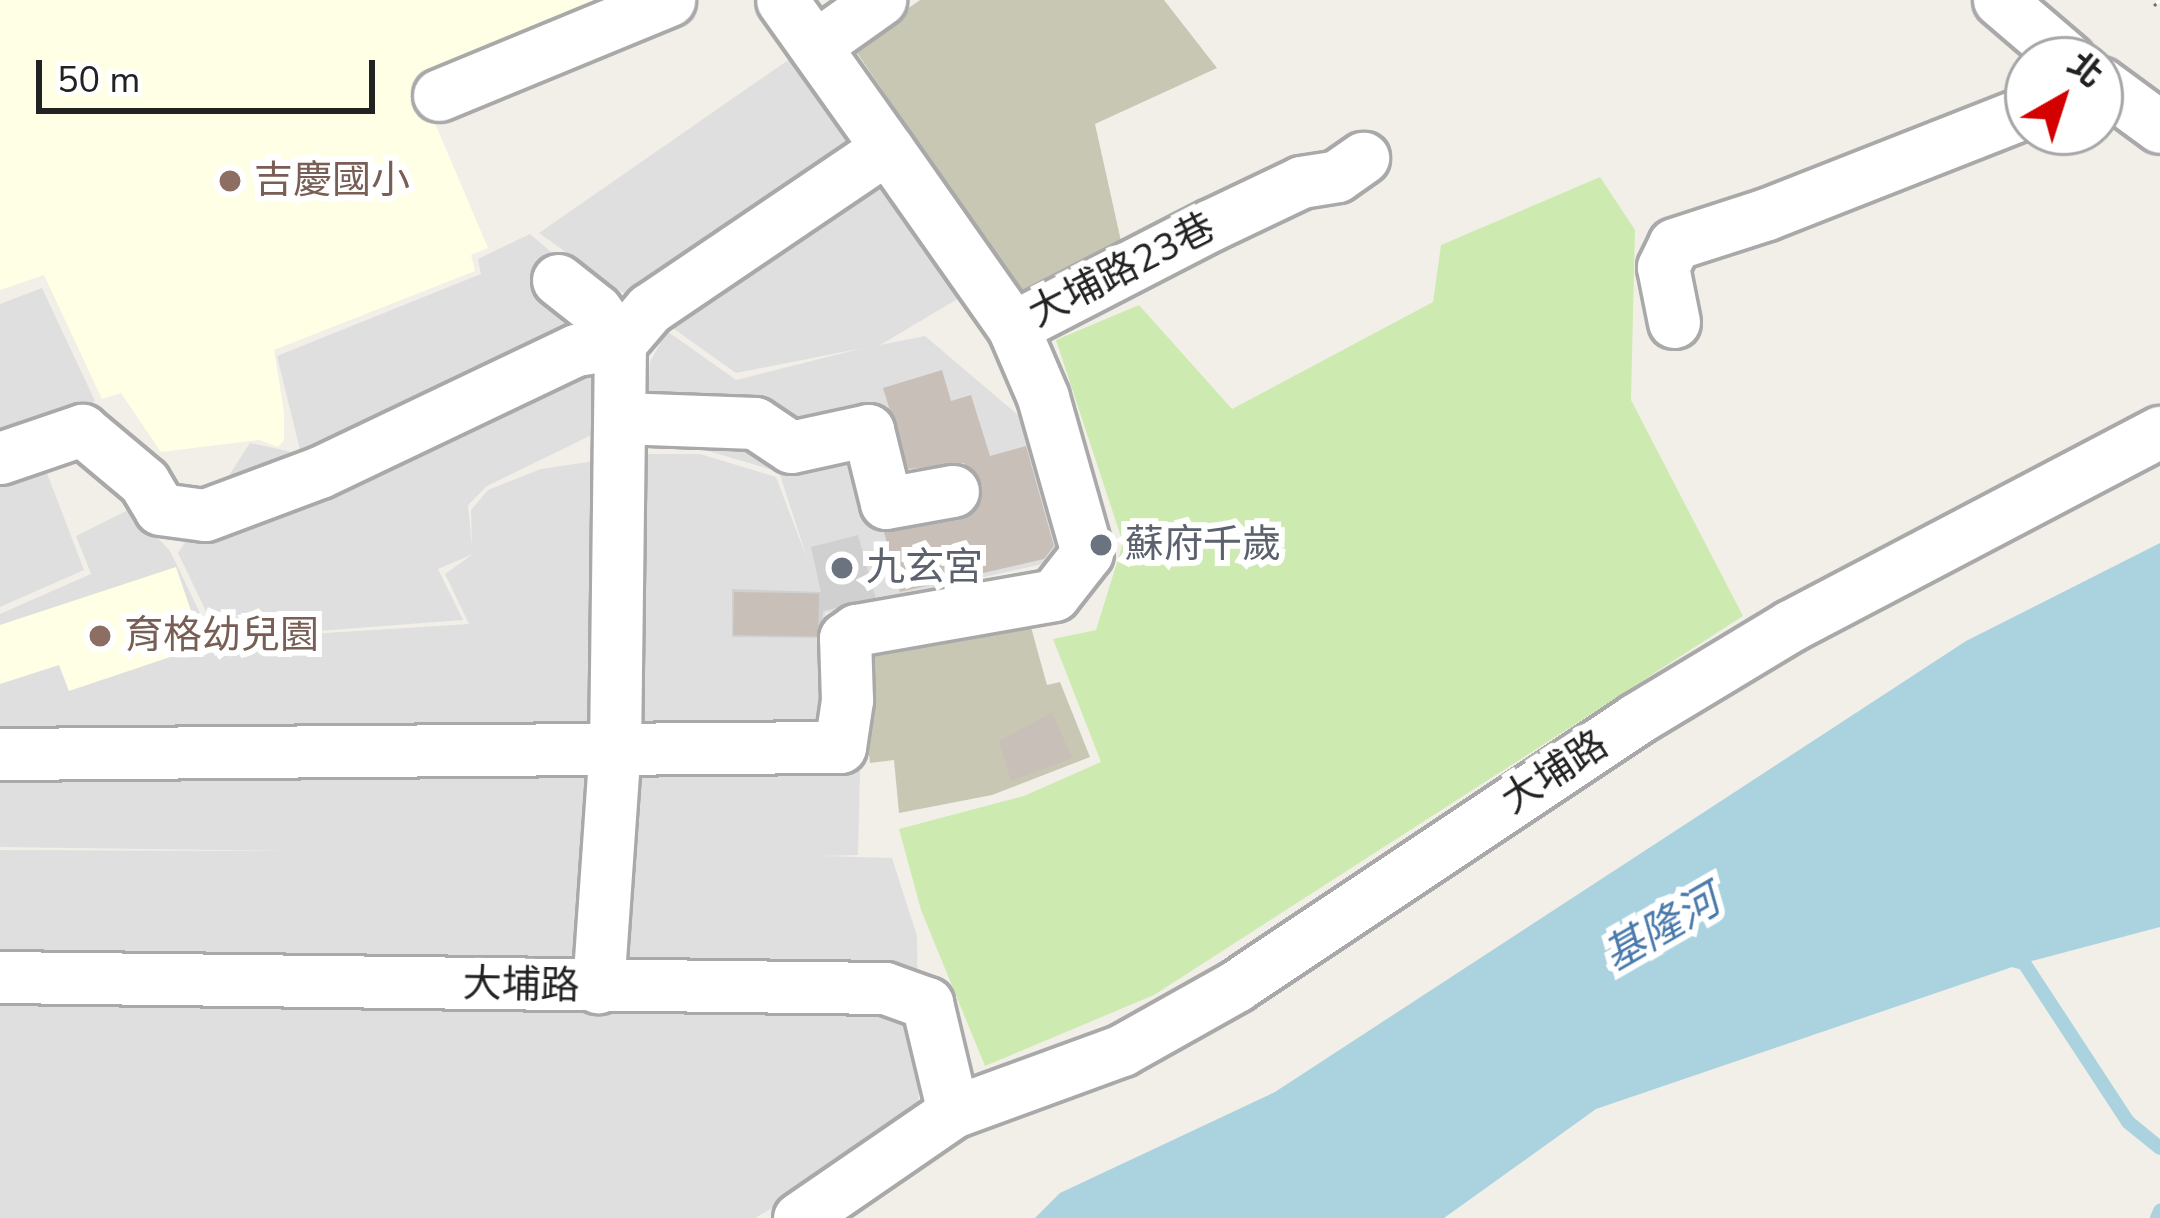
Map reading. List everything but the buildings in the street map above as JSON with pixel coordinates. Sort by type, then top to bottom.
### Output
[{"type":"street","points":[[439,95],[669,0]]},
{"type":"street","name":"大埔路23巷","points":[[782,0],[1013,327],[1211,225],[1301,182],[1337,176],[1363,158]]},
{"type":"street","points":[[815,46],[880,0]]},
{"type":"street","points":[[2000,0],[2041,36]]},
{"type":"street","points":[[2124,101],[2160,127]]},
{"type":"street","points":[[1674,322],[1664,267],[1674,244],[1767,214],[2004,120]]},
{"type":"street","points":[[0,458],[82,430],[144,482],[160,509],[206,515],[320,472],[576,350],[620,343],[649,310],[887,148]]},
{"type":"street","points":[[558,280],[596,310],[620,343],[615,746],[598,987]]},
{"type":"street","points":[[0,754],[615,746],[840,748],[847,700],[844,638],[876,626],[1054,596],[1087,553],[1042,397],[1013,327]]},
{"type":"street","points":[[621,418],[755,423],[791,447],[868,430],[886,503],[952,490]]},
{"type":"street","name":"大埔路","points":[[799,1218],[952,1112],[1121,1050],[1217,996],[1636,719],[1790,626],[2160,432]]},
{"type":"street","name":"大埔路","points":[[0,977],[885,988],[927,1003],[952,1112]]},
{"type":"shaded area","name":"吉慶國小","points":[[0,0],[595,0],[598,5],[431,114],[488,248],[471,255],[475,271],[274,350],[284,412],[284,440],[278,447],[259,440],[161,452],[121,393],[102,399],[44,275],[0,290]]},
{"type":"shaded area","points":[[920,0],[1164,0],[1217,68],[1095,124],[1125,259],[1021,312],[937,170],[853,47]]},
{"type":"shaded area","points":[[794,56],[966,294],[880,345],[925,336],[1044,437],[1074,557],[825,613],[860,771],[858,855],[822,856],[892,858],[917,936],[919,1122],[755,1218],[0,1218],[0,850],[284,851],[0,847],[0,614],[91,574],[76,536],[130,509],[170,551],[213,640],[469,624],[445,574],[473,554],[438,569],[463,620],[278,634],[216,632],[178,553],[250,443],[301,454],[277,356],[481,274],[478,259],[530,234],[617,308],[573,329],[602,398],[604,429],[487,486],[468,505],[472,547],[471,510],[488,490],[541,469],[642,454],[700,454],[776,477],[808,561],[779,472],[705,450],[645,445],[650,362],[667,331],[736,380],[863,348],[736,373],[539,233]]},
{"type":"shaded area","points":[[42,288],[95,401],[31,431],[84,570],[0,607],[0,304]]},
{"type":"shaded area","name":"九玄宮","points":[[858,535],[876,599],[823,611],[822,638],[732,637],[732,589],[821,592],[811,547]]},
{"type":"shaded area","name":"育格幼兒園","points":[[176,567],[203,646],[69,691],[59,665],[0,684],[0,625]]},
{"type":"shaded area","points":[[1029,620],[1047,685],[1060,682],[1090,757],[992,795],[899,813],[894,760],[870,763],[856,646]]},
{"type":"green space","points":[[1600,177],[1635,230],[1631,400],[1743,616],[1154,995],[985,1066],[921,910],[899,829],[1024,796],[1101,762],[1053,639],[1096,630],[1123,543],[1056,340],[1139,305],[1232,409],[1433,302],[1441,245]]},
{"type":"water","name":"基隆河","points":[[2160,543],[2160,927],[2024,963],[1596,1109],[1444,1218],[1035,1218],[1060,1193],[1275,1092],[1966,641]]},
{"type":"waterway","points":[[2009,959],[2024,963],[2128,1122],[2160,1148]]},
{"type":"waterway","points":[[2157,1218],[2160,1211]]},
{"type":"place","name":"吉慶國小","points":[[230,181]]},
{"type":"place","name":"蘇府千歲","points":[[1101,545]]},
{"type":"place","name":"九玄宮","points":[[842,568]]},
{"type":"place","name":"育格幼兒園","points":[[100,636]]}]
